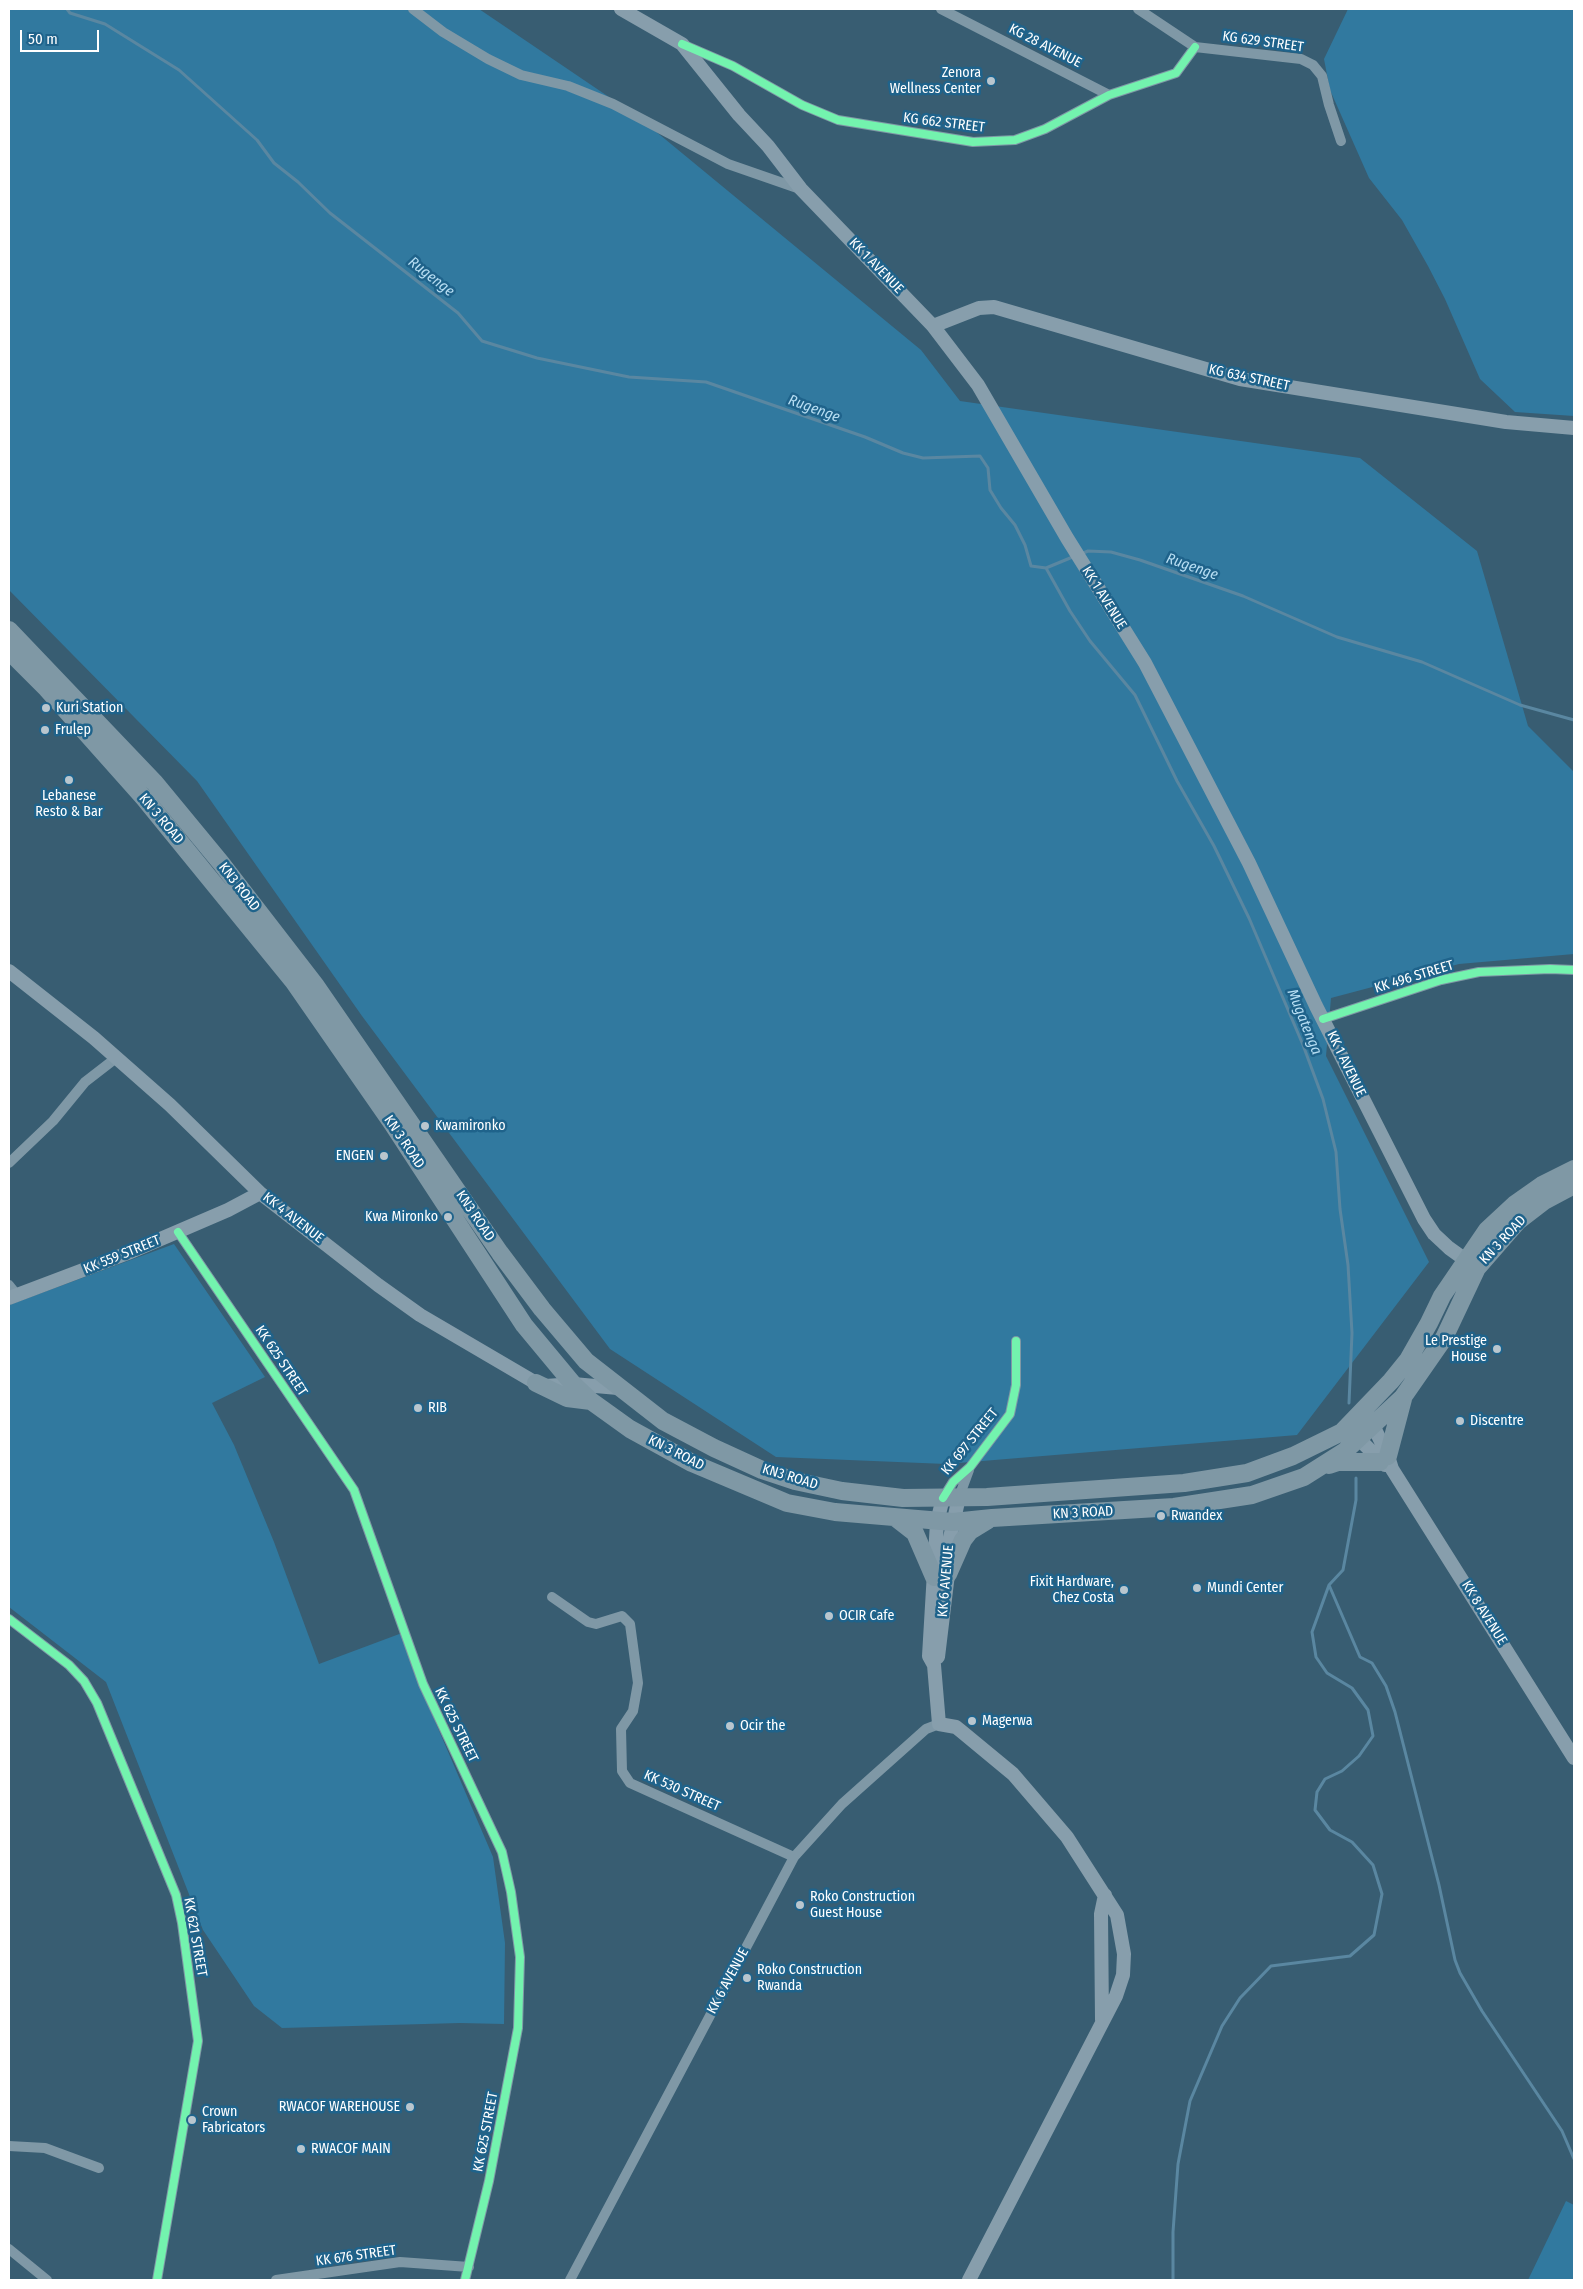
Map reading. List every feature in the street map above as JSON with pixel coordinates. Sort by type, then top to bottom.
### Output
[{"type":"highway","name":"KN3 ROAD","points":[[9,630],[52,684],[155,783],[221,863],[316,986],[500,1253],[542,1310],[586,1361],[618,1388],[663,1421],[706,1444],[762,1470],[795,1481],[842,1491],[903,1498],[951,1498],[1118,1488]]},
{"type":"highway","name":"KN 3 ROAD","points":[[9,652],[52,684],[294,982],[392,1123],[524,1325],[573,1384],[591,1401],[630,1429],[692,1463],[787,1503],[835,1512],[945,1522],[1174,1507],[1252,1495],[1317,1470],[1359,1439],[1403,1397],[1444,1338],[1471,1264],[1487,1230],[1515,1204],[1542,1185],[1574,1169]]},
{"type":"highway","name":"KN 3 ROAD","points":[[1118,1488],[1184,1483],[1247,1473],[1294,1456],[1342,1432],[1408,1360],[1442,1296],[1471,1264],[1518,1221],[1544,1201],[1574,1186]]},
{"type":"highway","points":[[554,1363],[553,1374],[541,1384],[567,1398],[591,1401]]},
{"type":"highway","points":[[1317,1470],[1338,1462],[1387,1462],[1403,1397]]},
{"type":"highway","points":[[897,1518],[915,1533],[941,1575],[970,1531],[992,1518]]},
{"type":"main road","name":"KK 1 AVENUE","points":[[621,9],[682,44],[739,115],[768,146],[801,189],[933,326],[978,385],[1056,521],[1145,663],[1249,863],[1323,1019],[1424,1219],[1434,1234],[1471,1264]]},
{"type":"main road","name":"KG 634 STREET","points":[[933,326],[979,308],[994,307],[1240,379],[1506,422],[1574,428]]},
{"type":"main road","name":"KK 4 AVENUE","points":[[9,971],[94,1038],[170,1105],[260,1193],[378,1285],[413,1310],[526,1379],[541,1384]]},
{"type":"main road","name":"KK 559 STREET","points":[[12,1293],[120,1257],[260,1193]]},
{"type":"main road","points":[[541,1384],[573,1384],[618,1388]]},
{"type":"main road","name":"KK 8 AVENUE","points":[[1365,1409],[1387,1462],[1574,1758]]},
{"type":"main road","name":"KK 8 AVENUE","points":[[1342,1432],[1359,1439],[1387,1462]]},
{"type":"main road","name":"KK 6 AVENUE","points":[[939,1724],[934,1664],[928,1656],[941,1575],[945,1522],[951,1498]]},
{"type":"main road","points":[[939,1724],[956,1727],[1013,1774],[1067,1837],[1117,1915],[1124,1954],[1123,1975],[1116,1996],[1102,2026],[971,2280]]},
{"type":"main road","points":[[1102,2026],[1101,1914],[1105,1895]]},
{"type":"street","points":[[413,9],[451,36],[521,75],[568,86],[613,104],[728,164],[801,189]]},
{"type":"street","name":"KG 28 AVENUE","points":[[941,9],[1109,95]]},
{"type":"street","name":"KG 629 STREET","points":[[1138,9],[1195,48],[1301,59],[1313,65],[1322,76],[1341,141]]},
{"type":"street","name":"KG 662 STREET","points":[[682,44],[733,66],[802,105],[838,120],[973,142],[1015,140],[1045,129],[1109,95],[1176,73],[1195,48]]},
{"type":"street","name":"KK 496 STREET","points":[[1323,1019],[1442,980],[1479,972],[1550,969],[1574,970]]},
{"type":"street","points":[[9,1163],[53,1121],[86,1082],[116,1058]]},
{"type":"street","name":"KK 625 STREET","points":[[178,1232],[354,1490],[423,1684],[502,1852],[511,1892],[520,1956],[518,2028],[489,2181],[465,2280]]},
{"type":"street","name":"KK 697 STREET","points":[[951,1498],[970,1467],[1010,1414],[1016,1385],[1016,1341]]},
{"type":"street","name":"KK 697 STREET","points":[[951,1498],[953,1482],[970,1467]]},
{"type":"street","name":"KK 530 STREET","points":[[552,1597],[588,1622],[596,1624],[622,1616],[630,1624],[638,1683],[633,1711],[621,1729],[622,1771],[630,1783],[794,1856]]},
{"type":"street","name":"KK 621 STREET","points":[[9,1619],[69,1665],[84,1681],[92,1695],[176,1895],[182,1923],[198,2040],[157,2280]]},
{"type":"street","name":"KK 6 AVENUE","points":[[570,2280],[794,1856],[842,1804],[926,1729],[939,1724]]},
{"type":"street","points":[[9,2146],[45,2148],[99,2168]]},
{"type":"street","points":[[9,2249],[47,2280]]},
{"type":"street","name":"KK 676 STREET","points":[[276,2280],[328,2277],[400,2262],[469,2267]]},
{"type":"shaded area","points":[[9,9],[479,9],[637,116],[921,350],[960,401],[1360,458],[1477,551],[1528,726],[1574,772],[1574,954],[1459,964],[1331,998],[1326,1056],[1429,1262],[1297,1435],[946,1464],[776,1457],[610,1349],[362,1016],[197,781],[9,590]]},
{"type":"shaded area","points":[[1348,9],[1574,9],[1574,416],[1515,412],[1480,379],[1445,299],[1428,266],[1402,220],[1369,178],[1330,90],[1324,59]]},
{"type":"shaded area","points":[[174,1244],[265,1377],[212,1403],[234,1445],[274,1542],[319,1664],[402,1633],[423,1693],[493,1857],[505,1943],[504,2024],[460,2023],[282,2028],[254,2006],[203,1930],[106,1682],[9,1607],[9,1305]]},
{"type":"shaded area","points":[[1566,2201],[1574,2205],[1574,2280],[1528,2280]]},
{"type":"waterway","name":"Rugenge","points":[[67,9],[70,13],[105,24],[179,70],[257,140],[274,163],[298,182],[330,213],[458,313],[482,341],[537,358],[629,377],[706,382],[865,437],[903,453],[923,458],[980,456],[988,468],[990,490],[1001,508],[1015,525],[1025,545],[1031,566],[1046,568],[1075,556]]},
{"type":"waterway","name":"Rugenge","points":[[1081,554],[1088,551],[1111,552],[1140,560],[1243,596],[1337,637],[1422,662],[1520,705],[1574,720]]},
{"type":"waterway","name":"Mugatenga","points":[[1046,568],[1070,611],[1090,641],[1135,695],[1177,781],[1214,846],[1249,918],[1303,1045],[1323,1099],[1336,1152],[1340,1209],[1348,1265],[1352,1333],[1349,1403]]},
{"type":"waterway","points":[[1356,1478],[1356,1500],[1343,1570],[1329,1585],[1360,1657],[1372,1663],[1386,1686],[1395,1712],[1439,1885],[1455,1960],[1460,1973],[1482,2011],[1562,2131],[1574,2159]]},
{"type":"waterway","points":[[1173,2280],[1173,2232],[1178,2164],[1190,2101],[1222,2026],[1240,1998],[1271,1966],[1350,1956],[1374,1935],[1382,1894],[1373,1865],[1352,1842],[1330,1830],[1315,1810],[1317,1792],[1325,1779],[1342,1771],[1359,1756],[1373,1736],[1368,1710],[1352,1688],[1327,1673],[1316,1657],[1312,1632],[1329,1585]]},
{"type":"cycle path","points":[[682,44],[733,66],[802,105],[838,120],[973,142],[1015,140],[1045,129],[1109,95],[1176,73],[1195,47]]},
{"type":"cycle path","points":[[1323,1019],[1441,980],[1479,972],[1550,969],[1574,970]]},
{"type":"cycle path","points":[[178,1232],[354,1490],[423,1684],[502,1852],[511,1892],[520,1957],[518,2028],[489,2181],[465,2280]]},
{"type":"cycle path","points":[[943,1498],[953,1482],[970,1467],[1010,1414],[1016,1385],[1016,1341]]},
{"type":"cycle path","points":[[9,1619],[69,1665],[84,1681],[97,1703],[176,1895],[182,1923],[198,2041],[157,2280]]},
{"type":"place","name":"Zenora Wellness Center","points":[[991,81]]},
{"type":"place","name":"Kuri Station","points":[[46,708]]},
{"type":"place","name":"Frulep","points":[[45,730]]},
{"type":"place","name":"Lebanese Resto & Bar","points":[[69,780]]},
{"type":"place","name":"Kwamironko","points":[[425,1126]]},
{"type":"place","name":"ENGEN","points":[[384,1156]]},
{"type":"place","name":"Kwa Mironko","points":[[448,1217]]},
{"type":"place","name":"Le Prestige House","points":[[1497,1349]]},
{"type":"place","name":"RIB","points":[[418,1408]]},
{"type":"place","name":"Discentre","points":[[1460,1421]]},
{"type":"place","name":"Rwandex","points":[[1161,1516]]},
{"type":"place","name":"Mundi Center","points":[[1197,1588]]},
{"type":"place","name":"Fixit Hardware, Chez Costa","points":[[1124,1590]]},
{"type":"place","name":"OCIR Cafe","points":[[829,1616]]},
{"type":"place","name":"Magerwa","points":[[972,1721]]},
{"type":"place","name":"Ocir the","points":[[730,1726]]},
{"type":"place","name":"Roko Construction Guest House","points":[[800,1905]]},
{"type":"place","name":"Roko Construction Rwanda","points":[[747,1978]]},
{"type":"place","name":"RWACOF WAREHOUSE","points":[[410,2107]]},
{"type":"place","name":"Crown Fabricators","points":[[192,2120]]},
{"type":"place","name":"RWACOF MAIN","points":[[301,2149]]}]
